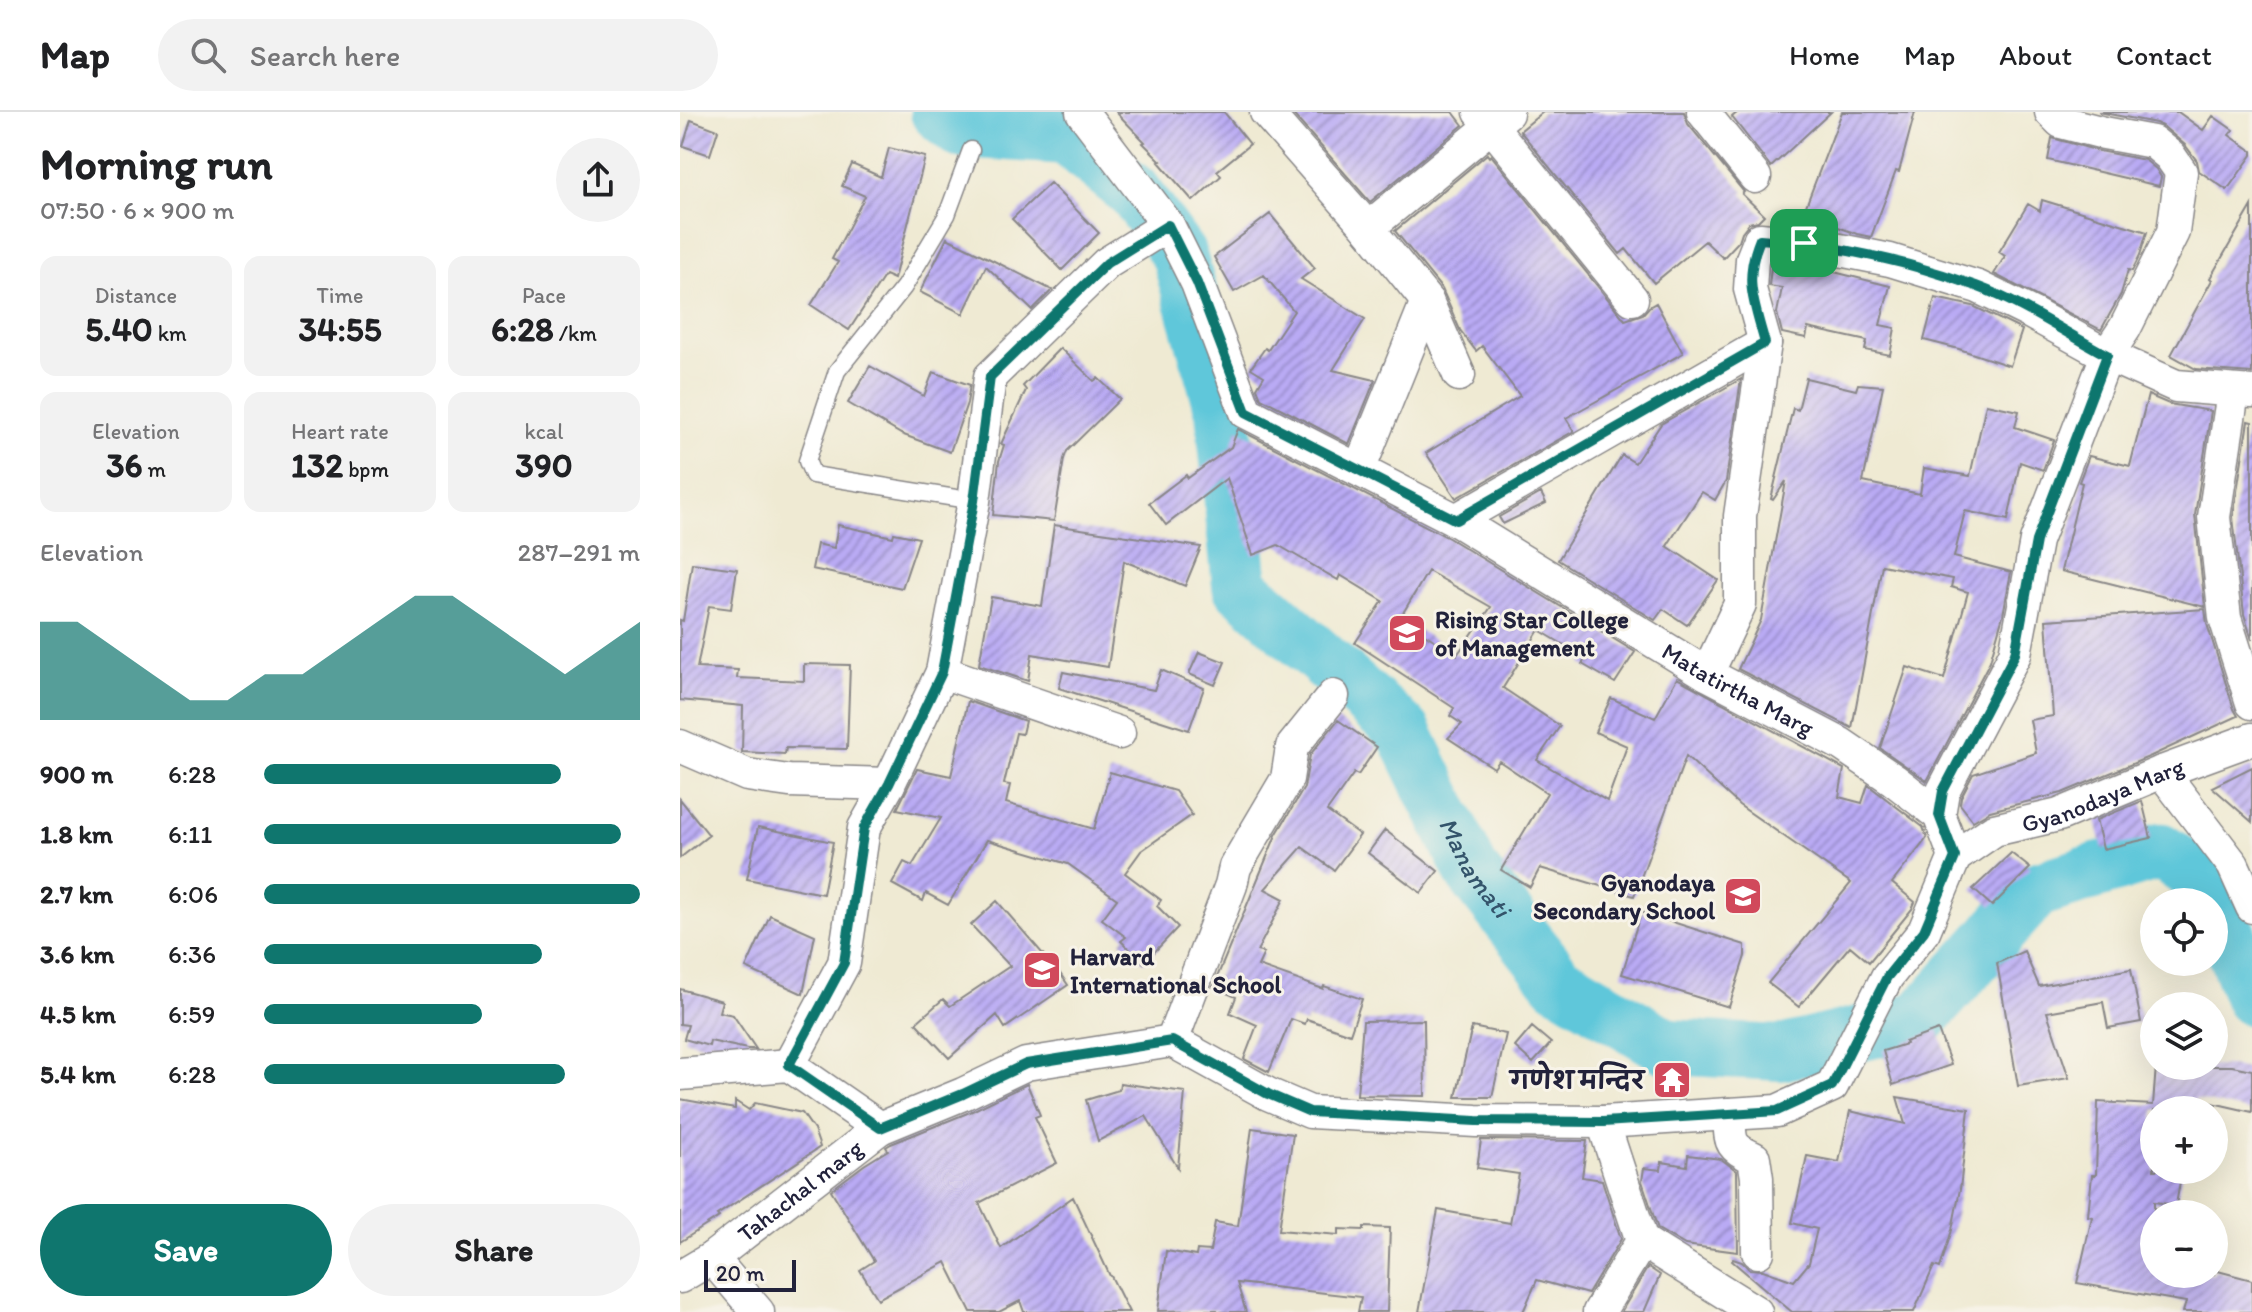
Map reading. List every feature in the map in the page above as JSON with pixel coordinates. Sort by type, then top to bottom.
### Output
[{"type":"street","name":"Matatirtha Marg","points":[[1082,112],[1168,225],[1197,283],[1246,412],[1456,520],[1707,674],[1841,744],[1939,815]]},
{"type":"street","points":[[1266,112],[1368,228],[1427,301],[1459,375]]},
{"type":"street","points":[[1703,112],[1755,177]]},
{"type":"street","points":[[680,1074],[789,1065],[880,1128],[1026,1064],[1172,1041],[1268,1094],[1310,1112],[1476,1121],[1603,1122],[1777,1111],[1832,1086],[1887,977],[1924,931],[1955,857],[1939,815],[1943,791],[2015,654],[2036,541],[2107,355],[2125,328],[2173,232],[2181,172],[2170,156],[2153,142],[2061,122],[2051,112]]},
{"type":"street","points":[[1368,228],[1493,116],[1632,299]]},
{"type":"street","points":[[789,1065],[844,963],[864,828],[889,784],[942,672],[974,501],[990,377],[1107,263],[1168,225]]},
{"type":"street","points":[[1707,674],[1740,604],[1740,516],[1765,343],[1750,289],[1752,259],[1760,239],[1804,243],[1890,260],[1978,287],[2107,355],[2176,386],[2242,392],[2214,517],[2225,618],[2252,703]]},
{"type":"street","points":[[1359,470],[1427,301]]},
{"type":"street","points":[[1456,520],[1765,343]]},
{"type":"street","points":[[942,672],[1119,733]]},
{"type":"street","points":[[1172,1041],[1235,867],[1287,779],[1292,747],[1333,696]]},
{"type":"street","name":"Gyanodaya Marg","points":[[1955,857],[1994,830],[2059,815],[2252,739]]},
{"type":"street","points":[[680,746],[747,775],[789,781],[889,784]]},
{"type":"street","points":[[2162,772],[2242,866],[2252,907]]},
{"type":"street","points":[[1729,1114],[1731,1143],[1754,1158],[1758,1252]]},
{"type":"street","points":[[1603,1122],[1642,1241],[1756,1312]]},
{"type":"street","name":"Tahachal marg","points":[[680,1277],[712,1258],[880,1128]]},
{"type":"street","points":[[1599,1312],[1642,1241]]},
{"type":"street","points":[[712,1258],[758,1312]]},
{"type":"lane","points":[[971,150],[947,215],[904,287],[837,371],[807,461],[813,475],[974,501]]},
{"type":"building","points":[[1116,112],[1224,112],[1250,144],[1217,171],[1221,176],[1193,201]]},
{"type":"building","points":[[1291,112],[1453,112],[1463,125],[1370,202]]},
{"type":"building","points":[[1543,112],[1684,112],[1688,124],[1744,192],[1742,194],[1764,215],[1758,221],[1749,223],[1739,241],[1723,258],[1705,241],[1654,283],[1626,249],[1620,254],[1520,131]]},
{"type":"building","points":[[1738,112],[1831,112],[1771,167],[1732,117]]},
{"type":"building","points":[[1842,112],[1915,112],[1899,172],[1896,171],[1871,237],[1803,214]]},
{"type":"building","points":[[2099,112],[2178,112],[2203,130],[2213,116],[2233,130],[2229,135],[2252,151],[2252,155],[2227,190],[2199,171],[2197,161],[2185,145],[2164,127]]},
{"type":"building","points":[[691,120],[718,130],[710,155],[683,146]]},
{"type":"building","points":[[2052,138],[2145,160],[2161,177],[2159,186],[2048,160]]},
{"type":"building","points":[[889,148],[925,157],[894,279],[885,275],[849,330],[811,305],[838,262],[832,259],[865,196],[842,186],[852,164],[881,177]]},
{"type":"building","points":[[1487,154],[1489,157],[1491,155],[1625,320],[1643,314],[1656,303],[1683,353],[1566,418],[1574,431],[1456,498],[1426,453],[1520,396],[1482,346],[1476,351],[1460,330],[1442,289],[1395,231]]},
{"type":"building","points":[[1050,183],[1099,233],[1062,270],[1012,219]]},
{"type":"building","points":[[2042,200],[2147,232],[2140,255],[2132,271],[2128,270],[2121,294],[2101,330],[1994,274],[2005,256],[1999,252],[2028,204],[2040,211]]},
{"type":"building","points":[[2252,206],[2252,373],[2196,369],[2171,355],[2212,280],[2210,278]]},
{"type":"building","points":[[1270,214],[1315,268],[1301,279],[1365,319],[1333,370],[1375,380],[1349,444],[1261,398],[1257,388],[1264,376],[1251,368],[1265,348],[1268,350],[1294,311],[1264,275],[1234,292],[1214,257]]},
{"type":"building","points":[[947,238],[1052,290],[1032,310],[986,266],[963,314],[920,292]]},
{"type":"building","points":[[1772,259],[1890,286],[1880,325],[1895,328],[1890,355],[1865,350],[1867,341],[1808,328],[1806,338],[1782,333],[1777,313],[1782,288],[1769,286]]},
{"type":"building","points":[[1935,298],[1973,306],[2022,330],[2010,366],[1924,340]]},
{"type":"building","points":[[1060,348],[1094,381],[1098,378],[1120,399],[1067,451],[1054,521],[993,515],[999,461],[1004,445],[1001,444],[1026,390],[1023,386]]},
{"type":"building","points":[[870,366],[924,396],[933,372],[970,385],[950,452],[901,434],[848,403]]},
{"type":"building","points":[[1806,378],[1856,390],[1858,384],[1883,386],[1863,482],[1920,494],[1924,468],[1970,476],[1986,404],[2019,411],[2015,427],[2054,440],[2043,470],[2020,462],[2008,520],[1965,511],[1954,557],[2011,572],[1990,661],[1927,781],[1880,748],[1907,667],[1944,679],[1968,592],[1951,587],[1953,579],[1882,565],[1852,728],[1738,669],[1761,620],[1786,481],[1771,499],[1793,408],[1798,410]]},
{"type":"building","points":[[1741,379],[1726,481],[1715,500],[1702,492],[1667,546],[1718,580],[1687,625],[1663,609],[1655,620],[1558,560],[1622,455],[1635,463],[1661,424]]},
{"type":"building","points":[[2148,395],[2169,404],[2211,411],[2195,515],[2205,607],[2061,571],[2082,483],[2079,482],[2089,456],[2130,466]]},
{"type":"building","points":[[2248,421],[2252,422],[2252,640],[2244,614],[2233,517]]},
{"type":"building","points":[[1238,429],[1447,537],[1635,652],[1615,683],[1582,664],[1586,658],[1539,630],[1503,688],[1560,726],[1537,760],[1607,801],[1627,746],[1595,732],[1611,698],[1655,718],[1677,678],[1844,769],[1839,797],[1862,803],[1868,785],[1923,827],[1927,838],[1892,883],[1915,902],[1912,909],[1869,962],[1850,946],[1799,1007],[1768,983],[1851,883],[1739,805],[1686,756],[1634,896],[1540,868],[1530,887],[1501,870],[1547,793],[1499,761],[1494,768],[1448,738],[1462,724],[1450,716],[1454,708],[1355,643],[1383,601],[1340,575],[1338,580],[1278,545],[1253,555],[1227,478],[1166,525],[1149,503],[1231,447]],"holes":[[[1428,571],[1491,607],[1457,655],[1400,618]]]},
{"type":"building","points":[[1541,493],[1546,503],[1503,524],[1499,517]]},
{"type":"building","points":[[838,525],[893,537],[894,533],[919,538],[902,588],[812,569],[817,544],[834,548]]},
{"type":"building","points":[[1054,525],[1201,547],[1185,586],[1124,561],[1108,667],[1032,654],[1028,681],[979,665],[991,597],[1042,606]]},
{"type":"building","points":[[692,563],[737,569],[731,609],[709,606],[697,668],[738,670],[737,678],[804,681],[804,664],[850,665],[847,749],[786,748],[785,754],[742,752],[743,706],[680,700],[680,620],[683,621]]},
{"type":"building","points":[[2205,609],[2207,624],[2238,716],[2062,793],[1990,811],[1973,821],[1960,804],[1973,774],[2036,753],[2030,720],[2053,716],[2046,620]]},
{"type":"building","points":[[1199,652],[1225,662],[1215,685],[1189,674]]},
{"type":"building","points":[[1161,670],[1204,688],[1189,730],[1059,688],[1063,672],[1154,690]]},
{"type":"building","points":[[968,701],[1025,721],[1022,734],[1016,733],[1004,784],[1010,785],[1006,803],[1094,829],[1110,772],[1175,791],[1192,815],[1141,851],[1125,873],[1161,900],[1157,906],[1178,927],[1144,963],[1121,941],[1126,937],[1102,919],[1117,899],[1068,864],[987,840],[948,905],[926,893],[923,901],[892,884],[904,862],[912,866],[941,818],[897,809],[917,769],[951,776]]},
{"type":"building","points":[[1338,720],[1377,747],[1327,811],[1360,835],[1334,870],[1302,847],[1265,889],[1284,899],[1257,951],[1264,953],[1258,966],[1362,999],[1350,1034],[1307,1019],[1305,1024],[1291,1019],[1269,1072],[1244,1059],[1257,1025],[1230,1013],[1236,997],[1213,987],[1276,835],[1304,788],[1310,755]]},
{"type":"building","points":[[2252,767],[2252,822],[2212,787]]},
{"type":"building","points":[[680,799],[709,835],[680,858]]},
{"type":"building","points":[[2142,801],[2151,838],[2103,849],[2096,820]]},
{"type":"building","points":[[758,827],[833,842],[823,894],[747,879]]},
{"type":"building","points":[[1385,830],[1438,871],[1421,893],[1368,853]]},
{"type":"building","points":[[2011,853],[2030,868],[1992,906],[1973,889]]},
{"type":"building","points":[[997,901],[1050,959],[1068,985],[1005,1028],[997,1015],[949,1058],[916,1023],[943,999],[950,1006],[1010,966],[971,925]]},
{"type":"building","points":[[1641,912],[1745,945],[1745,956],[1729,1007],[1622,974]]},
{"type":"building","points":[[770,915],[815,935],[803,994],[746,968]]},
{"type":"building","points":[[2024,951],[2039,986],[2131,969],[2140,1022],[2108,1028],[2103,1002],[2047,1012],[2069,1078],[2018,1086],[1997,963]]},
{"type":"building","points":[[680,989],[722,1001],[719,1012],[733,1015],[756,1049],[710,1041],[709,1046],[684,1039],[688,1025],[680,1024]]},
{"type":"building","points":[[1424,1020],[1425,1096],[1357,1095],[1363,1021]]},
{"type":"building","points":[[1472,1027],[1506,1034],[1492,1097],[1456,1097]]},
{"type":"building","points":[[1532,1027],[1551,1043],[1533,1063],[1515,1047]]},
{"type":"building","points":[[1938,1030],[1951,1065],[1893,1085],[1883,1051]]},
{"type":"building","points":[[2228,1066],[2252,1070],[2252,1112],[2228,1107],[2228,1096],[2154,1096],[2155,1080],[2228,1080]]},
{"type":"building","points":[[1120,1083],[1185,1092],[1178,1168],[1146,1116],[1098,1141],[1086,1100],[1119,1090]]},
{"type":"building","points":[[1027,1084],[1040,1115],[1035,1117],[1057,1163],[979,1203],[1001,1248],[1073,1197],[1129,1312],[1024,1312],[1020,1301],[999,1312],[971,1312],[946,1262],[878,1299],[860,1270],[874,1261],[831,1190],[888,1150],[886,1147],[891,1144],[970,1112]]},
{"type":"building","points":[[1897,1097],[1969,1109],[1960,1189],[1940,1268],[1934,1266],[1914,1312],[1792,1312],[1732,1261],[1794,1281],[1809,1263],[1817,1229],[1792,1223],[1807,1156],[1839,1162],[1850,1111],[1905,1124]]},
{"type":"building","points":[[680,1099],[735,1109],[735,1101],[749,1110],[755,1103],[802,1113],[814,1130],[820,1147],[680,1242]]},
{"type":"building","points":[[2098,1102],[2140,1104],[2140,1184],[2180,1184],[2177,1200],[2140,1200],[2140,1288],[2228,1288],[2228,1274],[2252,1280],[2252,1312],[2183,1312],[2186,1302],[2077,1283],[2092,1217],[2088,1216],[2092,1175],[2096,1175]]},
{"type":"building","points":[[1252,1128],[1293,1134],[1279,1230],[1339,1235],[1339,1229],[1390,1228],[1387,1312],[1358,1312],[1361,1297],[1237,1283],[1246,1312],[1158,1311],[1166,1251],[1196,1256],[1197,1250],[1210,1251],[1215,1222],[1238,1226]]},
{"type":"building","points":[[1481,1140],[1587,1141],[1582,1177],[1602,1180],[1621,1239],[1588,1294],[1537,1280],[1523,1312],[1419,1312],[1438,1210],[1510,1223],[1519,1174],[1477,1168]]},
{"type":"building","points":[[1688,1155],[1721,1159],[1737,1171],[1738,1252],[1685,1245],[1658,1229],[1642,1181],[1644,1168],[1661,1170],[1662,1162],[1687,1166]]},
{"type":"building","points":[[1648,1267],[1660,1275],[1644,1312],[1621,1312]]},
{"type":"waterway","name":"Manamati","points":[[938,112],[960,130],[1066,137],[1135,193],[1179,255],[1223,411],[1240,586],[1404,732],[1472,872],[1558,981],[1668,1047],[1781,1053],[1920,1019],[2036,890],[2161,851],[2209,885],[2252,998]]},
{"type":"place","name":"Rising Star College of Management","points":[[1407,633]]},
{"type":"place","name":"Gyanodaya Secondary School","points":[[1743,896]]},
{"type":"place","name":"Harvard International School","points":[[1042,970]]},
{"type":"place","name":"गणेश मन्दिर","points":[[1672,1080]]},
{"type":"route","points":[[1168,225],[1197,283],[1246,412],[1456,520],[1765,343],[1750,289],[1752,259],[1760,239],[1804,243],[1890,260],[1978,287],[2107,355],[2036,541],[2015,654],[1943,791],[1939,815],[1955,857],[1924,931],[1887,977],[1832,1086],[1777,1111],[1603,1122],[1476,1121],[1310,1112],[1268,1094],[1172,1041],[1026,1064],[880,1128],[789,1065],[844,963],[864,828],[889,784],[942,672],[974,501],[990,377],[1107,263],[1168,225]]}]
